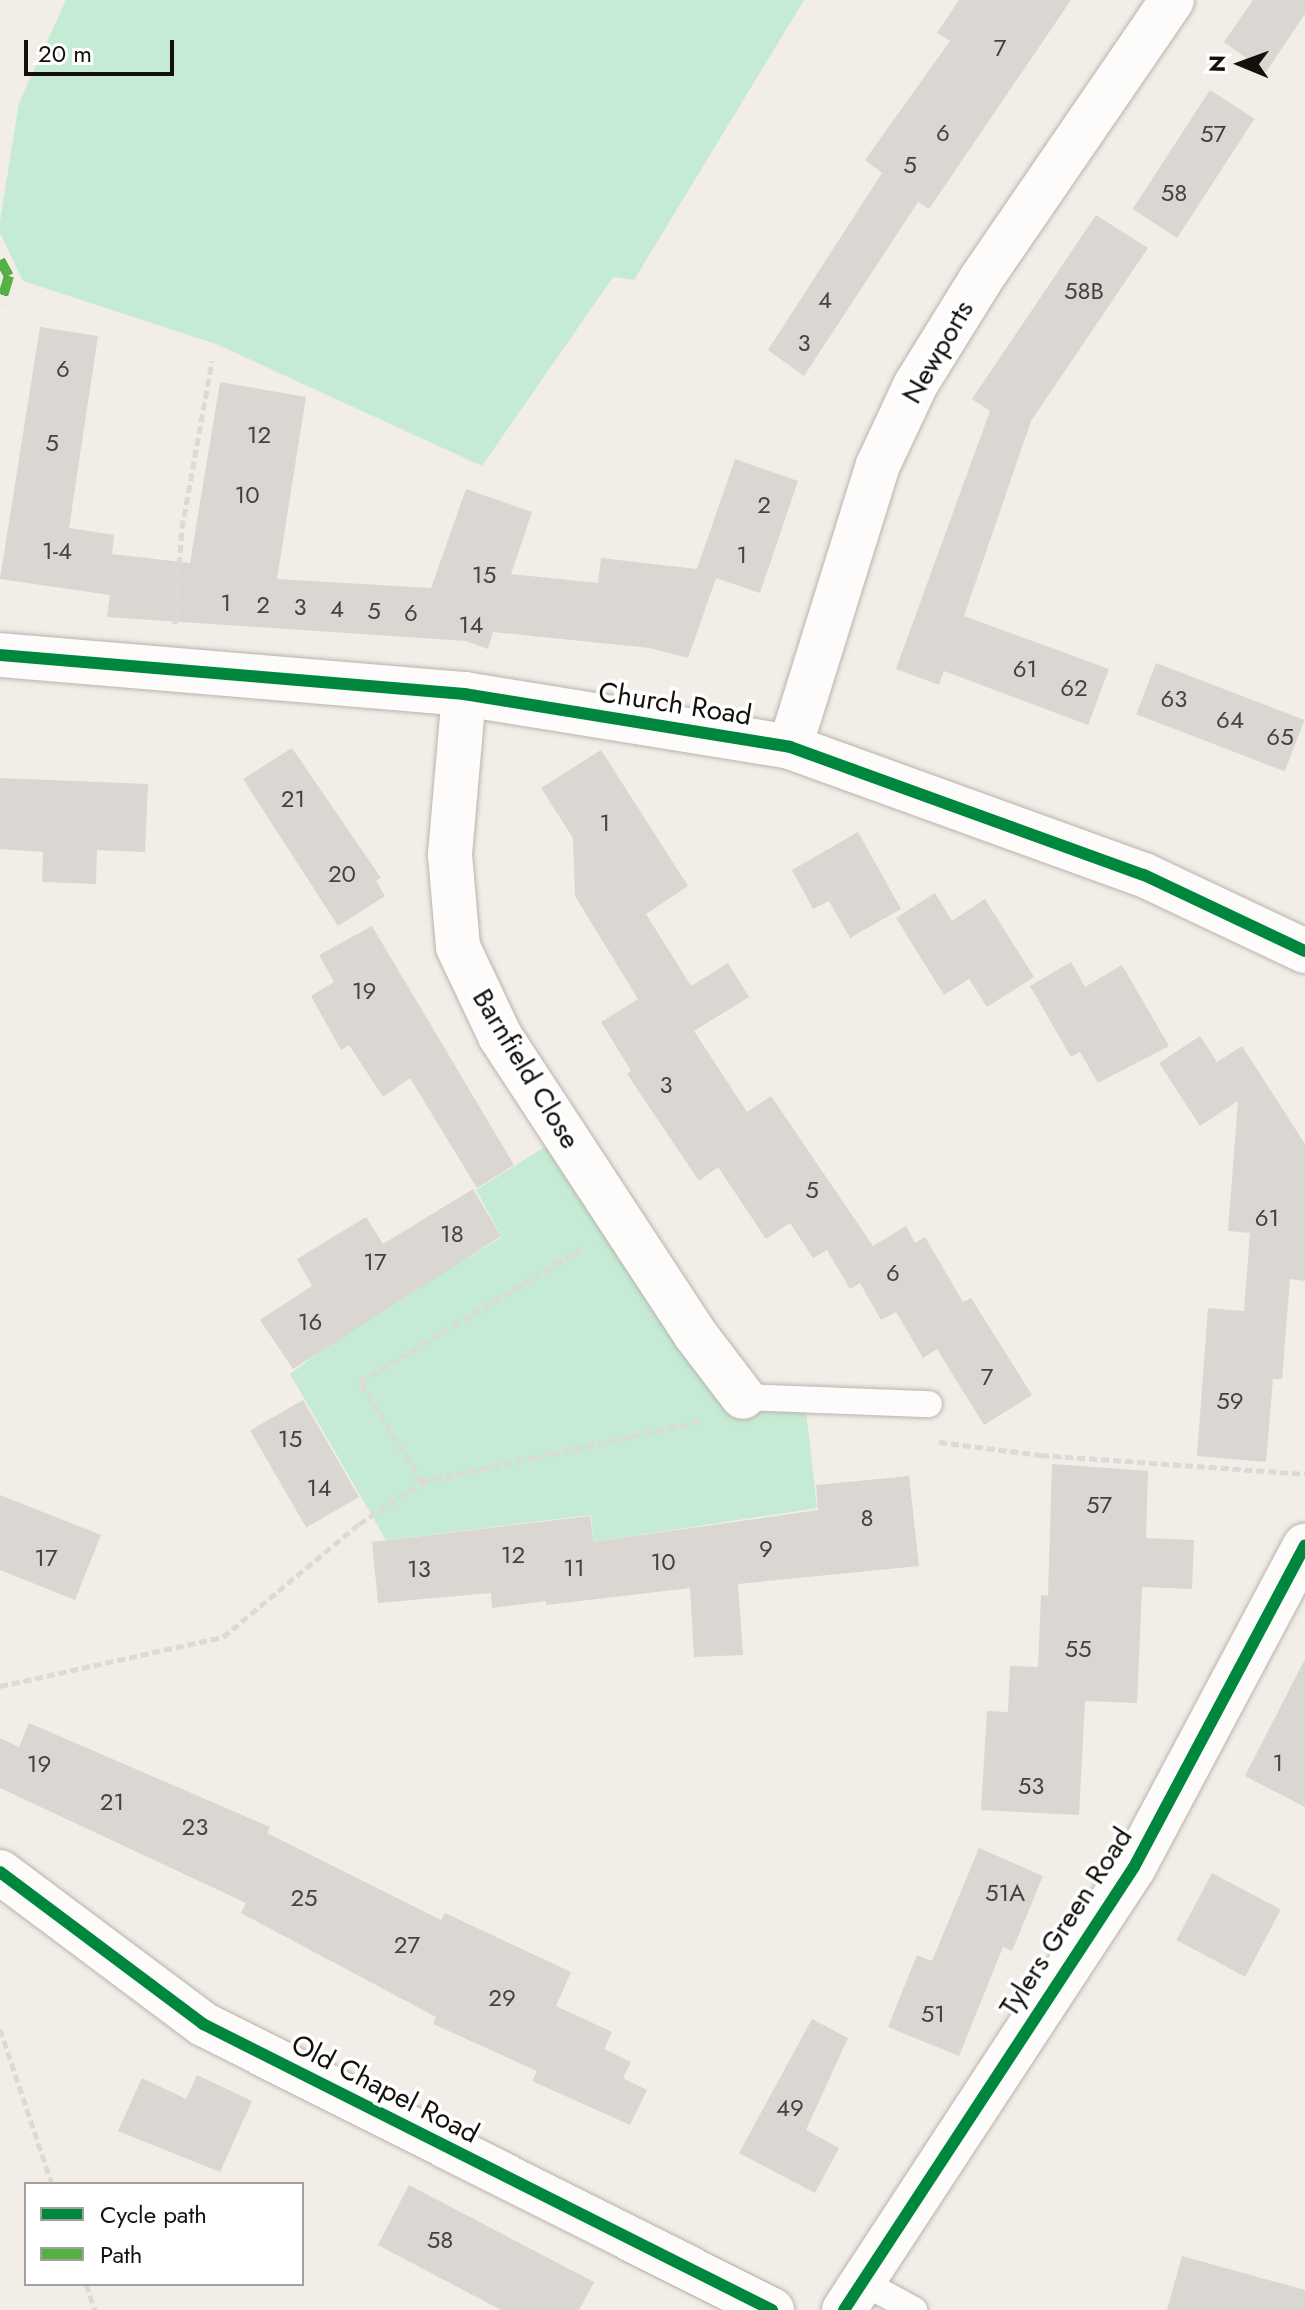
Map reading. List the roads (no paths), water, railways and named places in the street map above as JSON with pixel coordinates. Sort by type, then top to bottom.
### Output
[{"type":"street","name":"Newports","points":[[790,747],[878,465],[916,384],[981,279],[1172,0]]},
{"type":"street","name":"Church Road","points":[[0,655],[464,694],[790,747],[1144,875],[1305,951]]},
{"type":"street","name":"Barnfield Close","points":[[464,694],[450,855],[458,947],[500,1036],[743,1397]]},
{"type":"street","name":"Tylers Green Road","points":[[852,2295],[1134,1867],[1305,1546]]},
{"type":"street","name":"Old Chapel Road","points":[[0,1872],[203,2024],[772,2310]]},
{"type":"lane","points":[[743,1397],[929,1404]]},
{"type":"lane","points":[[852,2295],[914,2310]]}]
